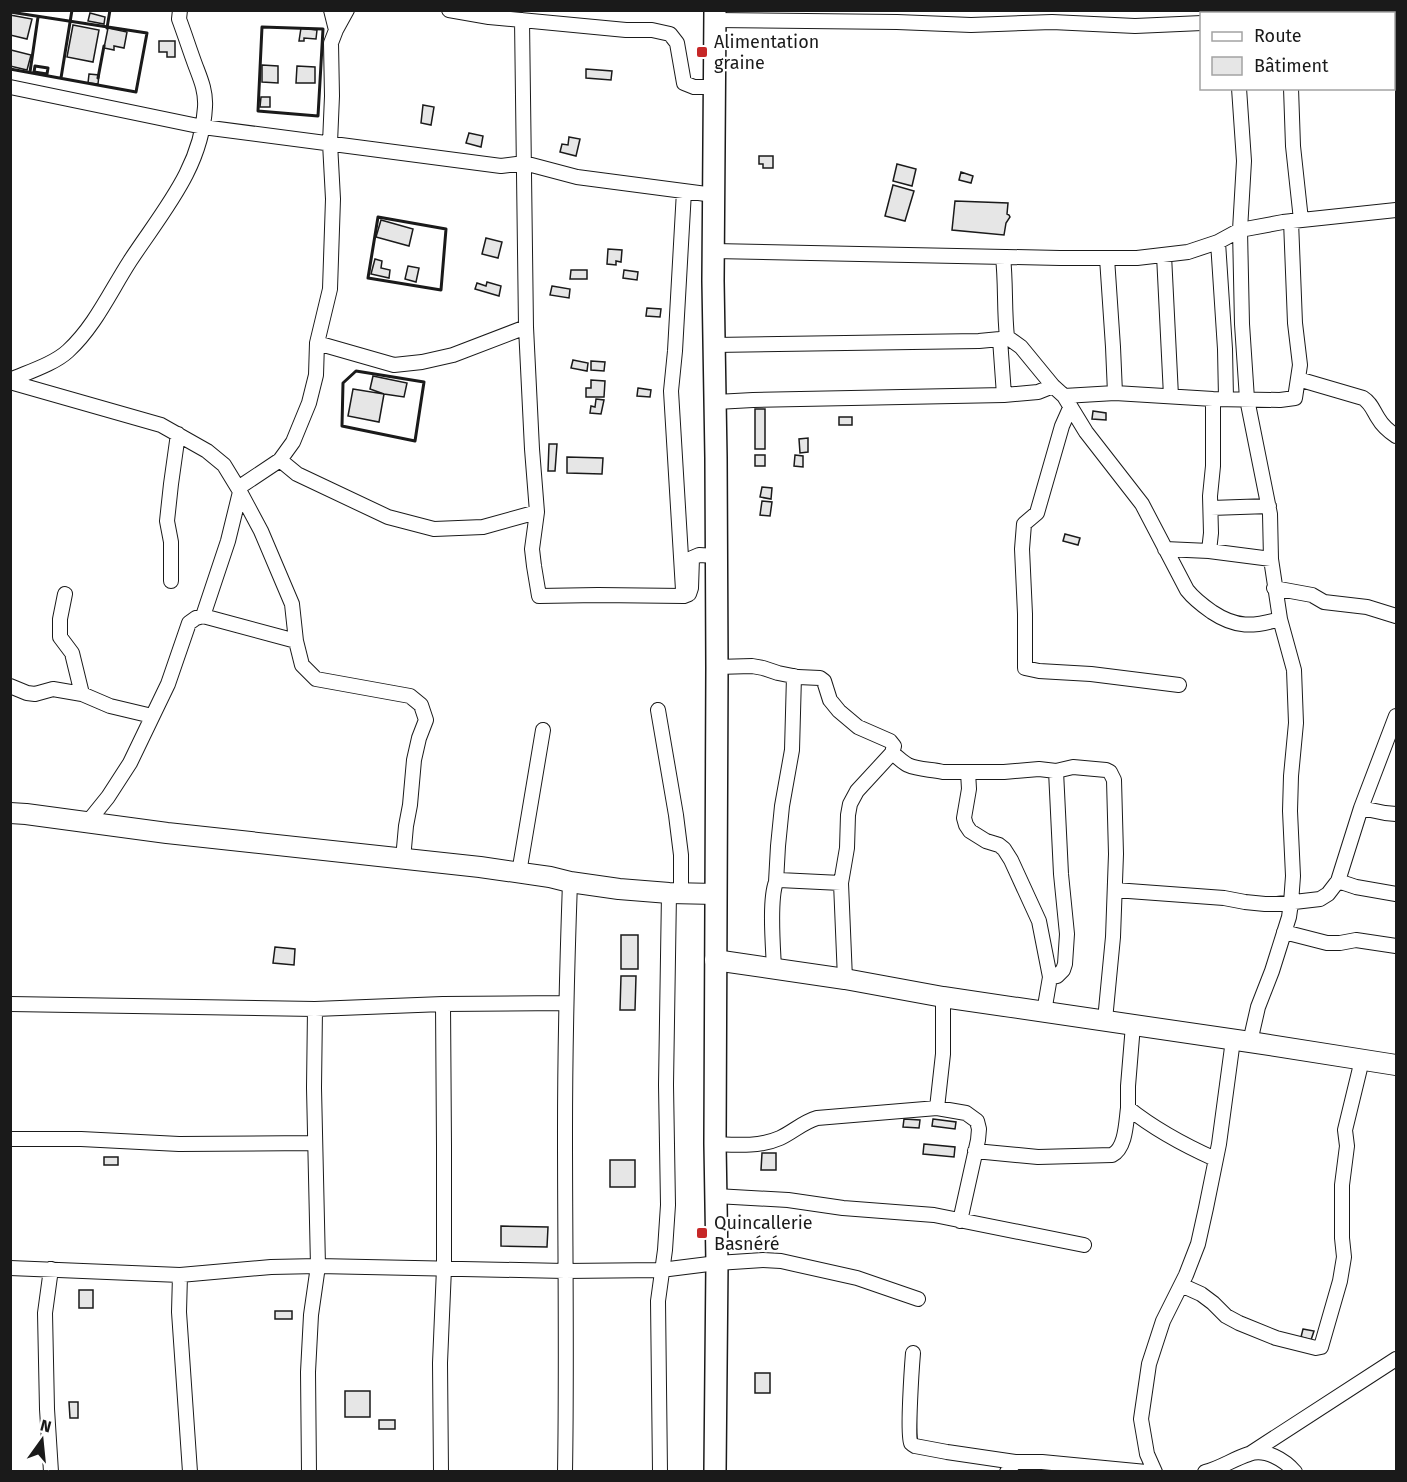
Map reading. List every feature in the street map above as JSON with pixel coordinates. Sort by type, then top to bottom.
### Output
[{"type":"main road","points":[[715,15],[714,345],[717,667],[715,1472]]},
{"type":"street","points":[[10,381],[66,352],[89,328],[130,261],[183,183],[203,127],[205,105],[204,86],[179,19],[180,10]]},
{"type":"street","points":[[331,10],[336,30]]},
{"type":"street","points":[[202,616],[228,541],[239,490],[280,460],[292,441],[309,403],[316,375],[316,342],[330,290],[333,199],[330,143],[331,43],[347,10]]},
{"type":"street","points":[[449,10],[493,14],[522,20],[626,30],[652,30],[670,34],[677,43],[684,84],[694,87],[714,87]]},
{"type":"street","points":[[715,15],[897,16],[971,25],[1052,16],[1135,26],[1200,23]]},
{"type":"street","points":[[522,20],[526,327],[537,512],[532,549],[539,596],[684,596],[689,594],[691,588],[692,558],[699,555],[716,555]]},
{"type":"street","points":[[10,87],[203,127],[501,166],[524,163],[577,177],[714,195]]},
{"type":"street","points":[[1155,1472],[1147,1454],[1142,1419],[1149,1364],[1163,1321],[1181,1286],[1198,1244],[1241,1041],[1258,1007],[1289,917],[1293,876],[1290,811],[1296,723],[1294,670],[1274,588],[1269,506],[1247,399],[1242,324],[1240,230],[1244,161],[1239,90]]},
{"type":"street","points":[[1067,402],[1115,393],[1219,399],[1280,400],[1295,397],[1300,364],[1295,323],[1296,221],[1291,90]]},
{"type":"street","points":[[684,191],[671,391],[684,596]]},
{"type":"street","points":[[714,251],[1137,258],[1188,252],[1218,242],[1240,230],[1296,221],[1396,210]]},
{"type":"street","points":[[1209,551],[1219,399],[1225,349],[1218,242]]},
{"type":"street","points":[[1164,255],[1171,396]]},
{"type":"street","points":[[1004,257],[1006,285],[1004,395]]},
{"type":"street","points":[[1107,258],[1115,393]]},
{"type":"street","points":[[316,342],[394,365],[453,355],[526,327]]},
{"type":"street","points":[[714,345],[1004,338],[1021,347],[1067,402],[1086,432],[1142,504],[1187,590],[1196,602],[1234,624],[1262,624],[1280,618]]},
{"type":"street","points":[[1298,379],[1363,398],[1369,402],[1379,420],[1396,436]]},
{"type":"street","points":[[10,381],[160,425],[207,451],[224,465],[261,531],[292,604],[296,640],[302,665],[316,679],[410,696],[421,705],[426,720],[414,760],[403,859]]},
{"type":"street","points":[[716,402],[1004,395],[1038,392],[1053,386]]},
{"type":"street","points":[[1067,402],[1037,513],[1024,524],[1022,543],[1025,614],[1024,668],[1179,685]]},
{"type":"street","points":[[171,581],[171,542],[167,521],[178,434]]},
{"type":"street","points":[[280,460],[297,474],[388,518],[434,529],[483,527],[537,512]]},
{"type":"street","points":[[1211,508],[1269,506]]},
{"type":"street","points":[[1165,549],[1209,551],[1271,559]]},
{"type":"street","points":[[1274,588],[1312,595],[1324,602],[1367,607],[1396,616]]},
{"type":"street","points":[[64,594],[60,637],[72,652],[82,694]]},
{"type":"street","points":[[87,822],[108,797],[125,771],[171,676],[189,623],[202,616],[296,640]]},
{"type":"street","points":[[717,667],[752,666],[794,676],[816,677],[824,681],[831,700],[839,711],[858,727],[890,741],[894,746],[892,753],[857,791],[850,804],[847,848],[841,884],[845,979]]},
{"type":"street","points":[[774,968],[772,923],[774,889],[782,806],[792,750],[794,676]]},
{"type":"street","points":[[10,686],[35,694],[53,689],[82,694],[110,706],[152,716]]},
{"type":"street","points":[[658,710],[681,855],[675,893],[666,1085],[668,1204],[658,1301],[660,1472]]},
{"type":"street","points":[[1115,890],[1224,898],[1265,904],[1320,899],[1328,894],[1338,881],[1361,808],[1396,716]]},
{"type":"street","points":[[519,873],[543,730]]},
{"type":"street","points":[[892,753],[904,763],[916,768],[943,772],[1004,772],[1039,769],[1056,771],[1073,767],[1101,769],[1108,771],[1113,777],[1115,890],[1105,1020]]},
{"type":"street","points":[[1050,977],[1057,976],[1063,970],[1067,934],[1061,873],[1056,771]]},
{"type":"street","points":[[968,772],[969,789],[964,818],[966,825],[970,831],[984,840],[999,845],[1011,860],[1039,921],[1050,977],[1044,1012]]},
{"type":"street","points":[[1361,808],[1396,814]]},
{"type":"street","points":[[10,813],[166,833],[480,867],[619,889],[716,894]]},
{"type":"street","points":[[776,882],[778,880],[841,884]]},
{"type":"street","points":[[1338,881],[1356,887],[1396,894]]},
{"type":"street","points":[[565,1472],[566,1003],[570,882]]},
{"type":"street","points":[[1284,932],[1327,943],[1356,940],[1396,946]]},
{"type":"street","points":[[715,960],[845,979],[943,997],[1396,1065]]},
{"type":"street","points":[[937,1108],[943,1054],[943,997]]},
{"type":"street","points":[[10,1004],[315,1009],[443,1004],[566,1003]]},
{"type":"street","points":[[441,1472],[440,1363],[444,1268],[443,1004]]},
{"type":"street","points":[[309,1472],[308,1383],[311,1315],[318,1266],[314,1088],[315,1009]]},
{"type":"street","points":[[975,1151],[1038,1157],[1116,1153],[1121,1145],[1128,1108],[1133,1026]]},
{"type":"street","points":[[1181,1286],[1201,1294],[1227,1316],[1263,1334],[1316,1348],[1321,1347],[1343,1266],[1342,1185],[1347,1146],[1345,1130],[1362,1060]]},
{"type":"street","points":[[715,1144],[762,1144],[778,1139],[817,1118],[937,1108],[966,1113],[977,1121],[979,1130],[960,1221]]},
{"type":"street","points":[[1128,1108],[1190,1147],[1215,1158]]},
{"type":"street","points":[[10,1139],[81,1139],[179,1144],[315,1143]]},
{"type":"street","points":[[716,1196],[788,1200],[934,1215],[1084,1245]]},
{"type":"street","points":[[10,1268],[180,1275],[271,1267],[318,1266],[565,1271],[662,1270],[763,1260],[781,1261],[857,1278],[918,1299]]},
{"type":"street","points":[[51,1269],[45,1313],[51,1472]]},
{"type":"street","points":[[180,1275],[179,1312],[190,1472]]},
{"type":"street","points":[[913,1353],[909,1418],[910,1439],[915,1446],[1011,1467],[1042,1462],[1146,1472]]},
{"type":"street","points":[[1205,1472],[1220,1468],[1251,1453],[1396,1359]]},
{"type":"street","points":[[1251,1453],[1264,1453],[1280,1459],[1295,1472]]},
{"type":"building","points":[[90,13],[105,17],[104,24],[88,21]]},
{"type":"building","points":[[10,15],[32,19],[27,39],[10,35]]},
{"type":"building","points":[[73,25],[99,30],[93,62],[67,57]]},
{"type":"building","points":[[108,28],[127,32],[124,48],[114,46],[114,50],[104,48]]},
{"type":"building","points":[[301,28],[317,30],[316,39],[304,38],[304,41],[299,41]]},
{"type":"building","points":[[159,41],[175,41],[175,57],[167,57],[167,52],[159,52]]},
{"type":"building","points":[[11,50],[31,55],[27,70],[10,66]]},
{"type":"building","points":[[262,65],[278,66],[278,83],[262,82]]},
{"type":"building","points":[[297,66],[315,67],[315,83],[296,83]]},
{"type":"building","points":[[586,69],[612,71],[611,80],[586,78]]},
{"type":"building","points":[[89,74],[99,75],[98,84],[88,83]]},
{"type":"building","points":[[261,97],[270,97],[270,107],[260,107]]},
{"type":"building","points":[[423,105],[434,107],[431,125],[421,123]]},
{"type":"building","points":[[469,133],[483,136],[481,147],[466,143]]},
{"type":"building","points":[[569,137],[580,139],[576,156],[560,152],[562,144],[568,145]]},
{"type":"building","points":[[759,156],[773,156],[773,168],[763,168],[763,164],[759,164]]},
{"type":"building","points":[[897,164],[916,169],[912,186],[893,181]]},
{"type":"building","points":[[961,172],[973,176],[971,183],[959,180]]},
{"type":"building","points":[[893,185],[914,191],[905,221],[885,216]]},
{"type":"building","points":[[955,201],[1008,203],[1007,214],[1010,217],[1006,223],[1004,235],[952,230]]},
{"type":"building","points":[[381,220],[413,229],[409,246],[376,237]]},
{"type":"building","points":[[486,238],[502,242],[498,258],[482,254]]},
{"type":"building","points":[[608,249],[622,250],[621,262],[616,261],[616,265],[607,264]]},
{"type":"building","points":[[375,259],[382,261],[381,268],[390,270],[389,278],[371,274]]},
{"type":"building","points":[[408,266],[419,268],[416,282],[405,279]]},
{"type":"building","points":[[571,270],[587,270],[587,279],[570,279]]},
{"type":"building","points":[[624,270],[638,272],[637,280],[623,278]]},
{"type":"building","points":[[487,282],[501,286],[499,296],[475,289],[477,283],[486,286]]},
{"type":"building","points":[[552,286],[570,289],[569,298],[550,295]]},
{"type":"building","points":[[647,308],[661,309],[660,317],[646,316]]},
{"type":"building","points":[[573,360],[588,363],[587,371],[571,368]]},
{"type":"building","points":[[591,361],[605,362],[604,371],[591,370]]},
{"type":"building","points":[[373,376],[407,383],[404,397],[370,389]]},
{"type":"building","points":[[591,380],[605,381],[604,397],[586,397],[586,388],[591,388]]},
{"type":"building","points":[[638,388],[651,390],[650,397],[637,396]]},
{"type":"building","points":[[353,389],[384,394],[379,422],[348,416]]},
{"type":"building","points":[[596,399],[604,400],[601,414],[590,413],[591,406],[595,407]]},
{"type":"building","points":[[755,409],[765,409],[765,449],[755,449]]},
{"type":"building","points":[[1093,411],[1106,413],[1106,420],[1092,419]]},
{"type":"building","points":[[839,417],[852,417],[852,425],[839,425]]},
{"type":"building","points":[[808,438],[808,452],[800,453],[799,439]]},
{"type":"building","points":[[549,444],[557,444],[555,471],[548,471]]},
{"type":"building","points":[[755,455],[765,455],[765,466],[755,466]]},
{"type":"building","points":[[795,455],[803,456],[803,467],[794,466]]},
{"type":"building","points":[[567,457],[603,458],[602,474],[567,473]]},
{"type":"building","points":[[762,487],[772,488],[771,499],[760,497]]},
{"type":"building","points":[[762,501],[772,502],[770,516],[760,515]]},
{"type":"building","points":[[1065,534],[1080,538],[1078,545],[1063,541]]},
{"type":"building","points":[[621,935],[638,935],[638,969],[621,969]]},
{"type":"building","points":[[275,947],[295,949],[294,965],[273,963]]},
{"type":"building","points":[[621,976],[636,976],[635,1010],[620,1010]]},
{"type":"building","points":[[904,1119],[920,1120],[919,1128],[903,1127]]},
{"type":"building","points":[[933,1119],[956,1122],[955,1129],[932,1126]]},
{"type":"building","points":[[924,1144],[955,1147],[954,1157],[923,1154]]},
{"type":"building","points":[[762,1153],[776,1153],[776,1170],[761,1170]]},
{"type":"building","points":[[104,1157],[118,1157],[118,1165],[104,1165]]},
{"type":"building","points":[[610,1160],[635,1160],[635,1187],[610,1187]]},
{"type":"building","points":[[501,1226],[548,1227],[547,1247],[501,1246]]},
{"type":"building","points":[[79,1290],[93,1290],[93,1308],[79,1308]]},
{"type":"building","points":[[275,1311],[292,1311],[292,1319],[275,1319]]},
{"type":"building","points":[[1303,1329],[1314,1331],[1311,1340],[1301,1337]]},
{"type":"building","points":[[755,1373],[770,1373],[770,1393],[755,1393]]},
{"type":"building","points":[[345,1391],[370,1391],[370,1417],[345,1417]]},
{"type":"building","points":[[69,1402],[78,1402],[78,1418],[70,1418]]},
{"type":"building","points":[[379,1420],[395,1420],[395,1429],[379,1429]]},
{"type":"wall","points":[[61,78],[72,10]]},
{"type":"wall","points":[[107,28],[110,10]]},
{"type":"wall","points":[[10,12],[147,33],[136,92],[10,69]]},
{"type":"wall","points":[[30,72],[38,17]]},
{"type":"wall","points":[[262,27],[323,29],[318,116],[258,111],[262,27]]},
{"type":"wall","points":[[98,78],[104,46]]},
{"type":"wall","points":[[35,66],[48,68],[47,74],[34,72],[35,66]]},
{"type":"wall","points":[[378,217],[446,229],[441,290],[368,278],[378,217]]},
{"type":"wall","points":[[356,371],[424,382],[415,441],[342,426],[343,383],[356,371]]},
{"type":"place","name":"Alimentation graine","points":[[702,52]]},
{"type":"place","name":"Quincallerie Basnéré","points":[[702,1233]]}]
